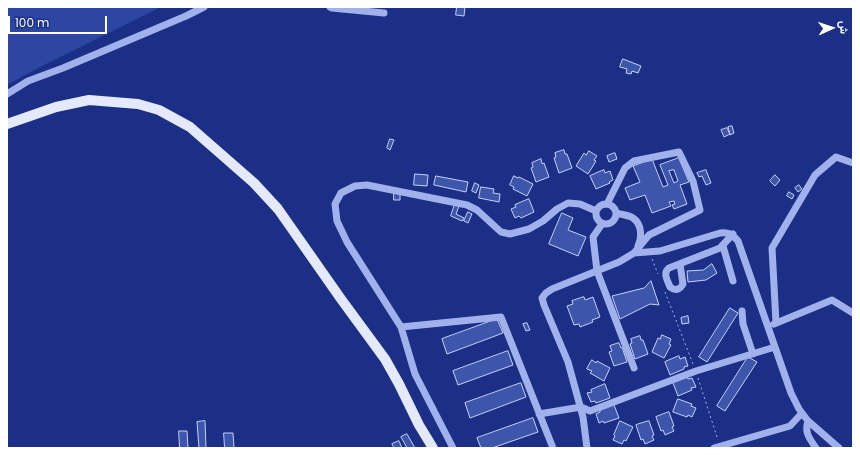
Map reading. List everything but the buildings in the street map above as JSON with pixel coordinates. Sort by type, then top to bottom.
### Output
[{"type":"main road","points":[[7,124],[56,107],[89,100],[138,104],[159,110],[190,127],[254,183],[278,209],[385,359],[433,448]]},
{"type":"street","points":[[7,94],[28,81],[186,16],[204,7]]},
{"type":"street","points":[[330,7],[384,13]]},
{"type":"street","points":[[587,448],[580,407],[568,362],[542,298],[552,289],[619,262],[634,253],[649,235],[700,210],[693,181],[679,152],[634,161],[625,168],[607,204]]},
{"type":"street","points":[[776,323],[772,248],[815,175],[836,157],[853,163]]},
{"type":"street","points":[[453,448],[415,374],[401,327],[347,242],[337,221],[335,204],[341,193],[355,186],[366,185],[467,205],[477,210],[501,232],[510,234],[529,229],[568,203],[580,204],[596,211]]},
{"type":"street","points":[[617,213],[612,223],[606,225],[602,224],[597,219],[596,211],[600,206],[607,204],[613,206],[617,213],[632,217],[637,222],[640,229],[641,239],[634,253]]},
{"type":"street","points":[[602,224],[593,237],[597,271],[634,368]]},
{"type":"street","points":[[634,253],[660,251],[720,233],[727,232],[732,234],[738,241],[791,393],[808,421],[839,448]]},
{"type":"street","points":[[680,264],[723,246],[732,234]]},
{"type":"street","points":[[723,246],[733,280]]},
{"type":"street","points":[[768,326],[832,300],[853,314]]},
{"type":"street","points":[[742,311],[742,324],[753,354]]},
{"type":"street","points":[[401,327],[500,317],[553,448]]},
{"type":"street","points":[[539,414],[580,407],[590,411],[696,371],[775,347]]},
{"type":"street","points":[[718,447],[790,426],[802,413]]},
{"type":"street","points":[[808,421],[807,434],[816,448]]},
{"type":"path","points":[[650,252],[658,274]]},
{"type":"path","points":[[664,289],[696,371],[718,447]]},
{"type":"shaded area","points":[[7,7],[161,7],[7,85]]}]
